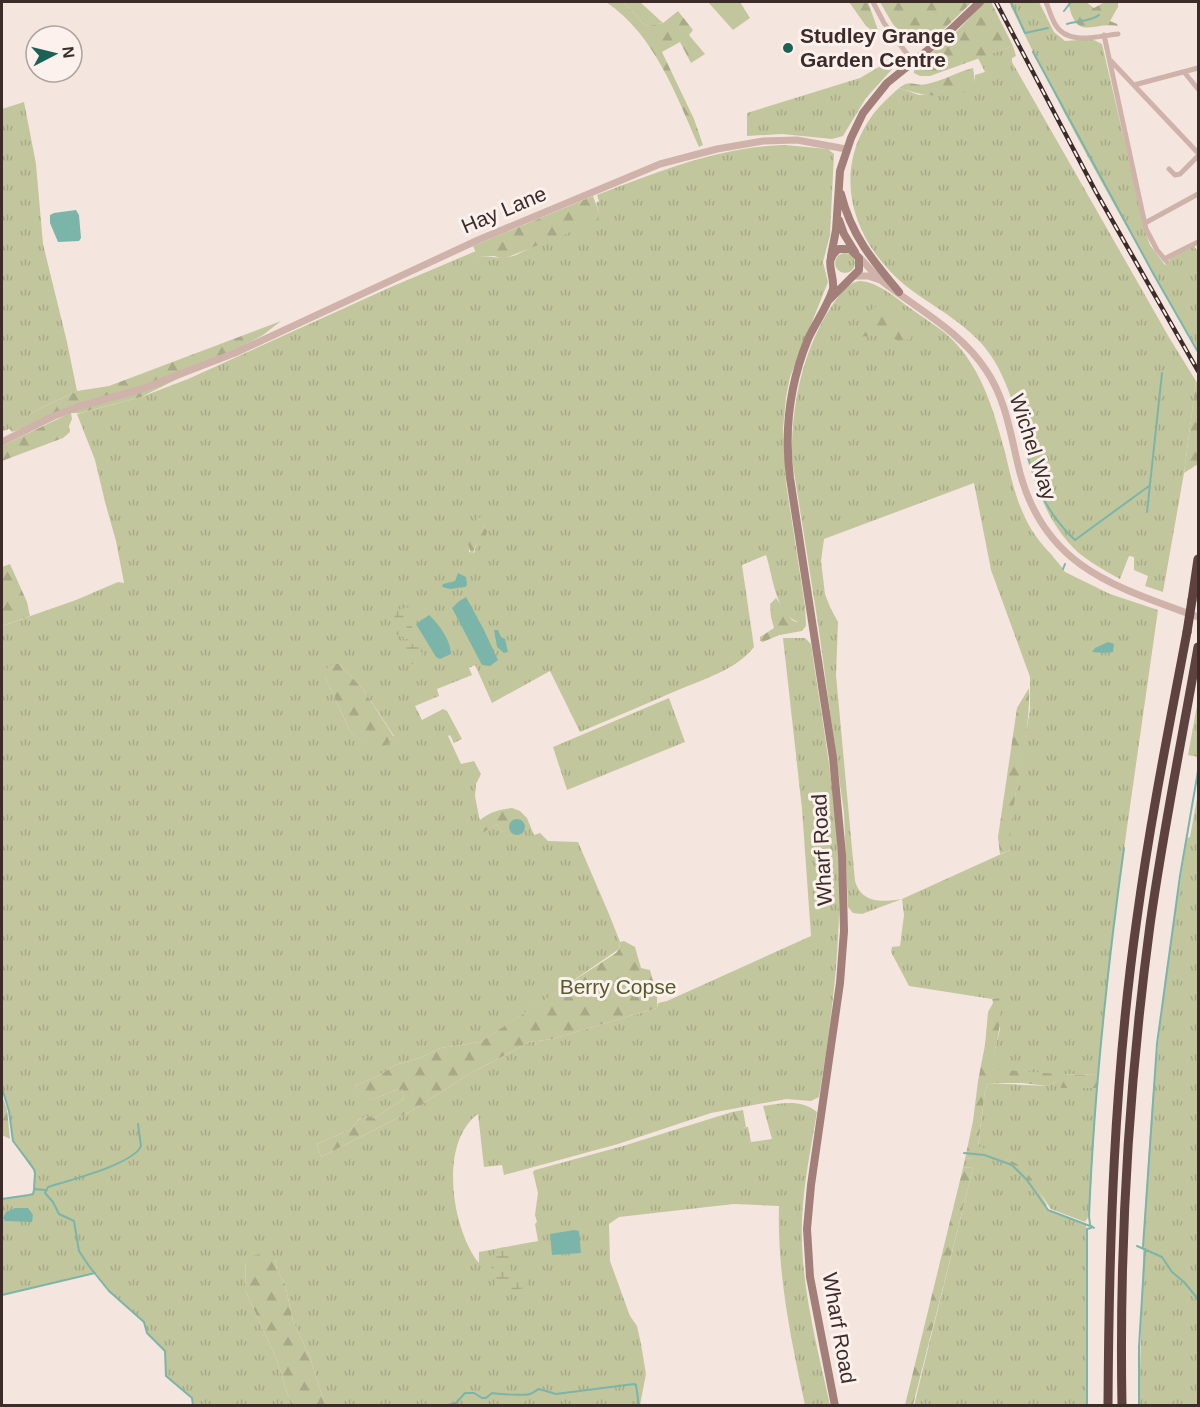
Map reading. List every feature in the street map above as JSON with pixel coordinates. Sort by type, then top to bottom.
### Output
[{"type":"highway","points":[[1108,1406],[1109,1251],[1123,1044],[1140,898],[1155,799],[1187,632],[1198,559]]},
{"type":"highway","points":[[1122,1406],[1124,1250],[1136,1059],[1150,924],[1198,647]]},
{"type":"main road","points":[[846,149],[858,122],[887,83],[939,41],[980,2]]},
{"type":"main road","name":"Wharf Road","points":[[835,1406],[810,1277],[807,1229],[811,1185],[840,983],[844,924],[842,844],[837,791],[790,478],[787,441],[797,372],[809,337],[829,300],[833,286],[830,258],[838,216],[838,184],[846,149]]},
{"type":"main road","points":[[838,184],[848,219],[856,235],[899,292]]},
{"type":"main road","name":"Wharf Road","points":[[838,216],[844,234],[857,254]]},
{"type":"main road","points":[[830,258],[835,251],[842,248],[848,249],[857,254],[860,266],[852,277],[840,278],[833,274]]},
{"type":"main road","name":"Wharf Road","points":[[829,300],[852,277]]},
{"type":"street","points":[[873,2],[884,23],[913,62]]},
{"type":"street","points":[[1046,2],[1055,24],[1065,35],[1076,38],[1118,34]]},
{"type":"street","points":[[1104,35],[1149,235],[1165,261],[1198,242]]},
{"type":"street","points":[[1109,57],[1198,154],[1180,174],[1175,175],[1169,169]]},
{"type":"street","points":[[1134,86],[1198,68]]},
{"type":"street","points":[[1184,72],[1198,89]]},
{"type":"street","name":"Hay Lane","points":[[2,442],[61,413],[150,386],[234,353],[478,240],[660,164],[717,148],[770,140],[806,141],[846,149]]},
{"type":"street","points":[[1145,223],[1198,194]]},
{"type":"street","name":"Wichel Way","points":[[857,254],[883,281],[960,339],[988,372],[1003,404],[1026,492],[1040,519],[1072,559],[1104,581],[1198,617]]},
{"type":"street","name":"Wichel Way","points":[[852,277],[868,276],[883,281]]},
{"type":"green space","points":[[606,2],[623,2],[646,26],[663,23],[678,11],[693,30],[689,35],[705,54],[691,63],[680,42],[662,52],[694,119],[703,145],[699,147],[672,87],[651,49],[638,31]]},
{"type":"green space","points":[[623,2],[640,2],[663,23],[646,26]]},
{"type":"green space","points":[[708,2],[740,2],[750,18],[733,30]]},
{"type":"green space","points":[[849,2],[868,2],[878,30],[874,32],[866,26]]},
{"type":"green space","points":[[880,2],[972,2],[942,31],[918,46],[900,34]]},
{"type":"green space","points":[[985,2],[991,2],[1013,46],[930,76],[920,76],[914,73],[914,68],[956,32]]},
{"type":"green space","points":[[1009,2],[1039,2],[1054,32],[1065,41],[1092,39],[1102,44],[1150,245],[1165,265],[1170,262],[1169,259],[1194,246],[1198,252],[1198,350],[1099,178]]},
{"type":"green space","points":[[1068,2],[1086,2],[1094,8],[1105,2],[1118,2],[1118,7],[1110,21],[1118,26],[1086,28],[1081,26],[1072,15]]},
{"type":"green space","points":[[1013,46],[1016,56],[1012,58],[1012,62],[1196,381],[1184,473],[1163,592],[1145,586],[1148,576],[1134,570],[1134,557],[1129,556],[1120,579],[1085,558],[1068,542],[1043,501],[1034,478],[1014,407],[995,362],[987,350],[966,329],[906,286],[888,269],[872,249],[853,206],[850,182],[853,159],[860,136],[883,103],[899,88],[919,95],[975,89],[975,75],[985,72],[978,58]]},
{"type":"green space","points":[[896,57],[895,66],[866,98],[843,136],[832,139],[782,134],[747,136],[747,113],[860,78]]},
{"type":"green space","points":[[973,68],[976,89],[966,92],[937,96],[899,88],[910,83],[923,85],[933,83]]},
{"type":"green space","points":[[24,102],[36,164],[43,244],[77,391],[35,411],[2,431],[2,109]]},
{"type":"green space","points":[[785,145],[828,149],[834,154],[830,235],[823,262],[828,282],[790,377],[783,429],[786,483],[806,626],[802,631],[774,636],[798,622],[784,611],[773,583],[766,555],[742,565],[754,647],[738,662],[709,678],[580,732],[550,671],[492,703],[475,665],[469,668],[472,675],[437,689],[439,696],[415,706],[422,720],[443,709],[447,711],[462,739],[454,743],[450,735],[448,736],[461,764],[474,761],[481,774],[476,784],[475,796],[482,832],[497,824],[502,832],[520,814],[520,811],[527,818],[534,835],[540,833],[548,841],[578,842],[620,942],[619,949],[480,1042],[441,1048],[420,1058],[395,1065],[380,1075],[355,1086],[358,1093],[368,1099],[402,1089],[404,1099],[374,1118],[368,1116],[358,1120],[351,1129],[317,1144],[321,1157],[417,1108],[469,1074],[530,1042],[552,1039],[657,1008],[658,1003],[811,936],[802,809],[783,638],[805,638],[811,644],[828,760],[839,875],[834,986],[819,1097],[811,1101],[786,1099],[711,1113],[618,1144],[504,1175],[502,1165],[484,1167],[478,1114],[465,1127],[457,1145],[453,1187],[462,1230],[479,1263],[479,1252],[538,1241],[535,1224],[538,1193],[533,1172],[535,1170],[623,1146],[732,1112],[737,1128],[748,1127],[751,1142],[772,1139],[763,1106],[792,1103],[811,1108],[817,1112],[804,1195],[802,1245],[810,1315],[830,1405],[805,1405],[790,1331],[783,1281],[779,1206],[734,1204],[619,1217],[609,1224],[610,1261],[630,1316],[637,1326],[641,1344],[646,1374],[640,1405],[325,1405],[310,1357],[293,1321],[285,1284],[277,1270],[275,1258],[246,1260],[245,1290],[277,1360],[291,1405],[193,1405],[192,1398],[166,1376],[165,1351],[147,1333],[143,1322],[109,1291],[96,1273],[2,1295],[2,1199],[32,1195],[35,1173],[13,1141],[9,1111],[2,1088],[2,626],[76,600],[118,582],[124,583],[116,541],[95,460],[77,414],[141,397],[188,379],[476,251],[478,257],[502,258],[516,255],[599,213],[596,203],[599,201],[597,195],[689,162],[736,150]],"holes":[[[484,526],[487,531],[477,543],[474,553],[469,552],[469,545]],[[339,664],[363,689],[394,736],[389,740],[390,743],[375,751],[351,733],[325,677]]]},
{"type":"green space","points":[[593,196],[599,213],[598,221],[503,259],[494,256],[478,257],[473,246]]},
{"type":"green space","points":[[841,253],[849,253],[855,259],[855,267],[849,273],[841,273],[835,267],[835,259]]},
{"type":"green space","points":[[859,281],[873,284],[892,295],[944,332],[967,357],[990,403],[1025,519],[1065,572],[1110,594],[1158,610],[1115,912],[1098,1075],[1066,1074],[1064,1088],[1097,1088],[1089,1216],[1085,1222],[1051,1209],[1026,1172],[1013,1161],[978,1147],[988,1083],[1047,1086],[1057,1081],[990,1069],[1000,1029],[999,998],[992,999],[909,986],[891,952],[892,947],[900,946],[904,915],[902,899],[862,914],[853,913],[848,907],[844,813],[792,459],[792,438],[801,377],[815,337],[835,301],[851,284]],"holes":[[[974,483],[991,570],[1030,677],[1030,710],[1010,825],[1010,850],[902,899],[880,901],[868,898],[862,894],[855,881],[836,675],[838,622],[825,594],[821,561],[824,539]]]},
{"type":"green space","points":[[877,306],[913,329],[911,339],[899,341],[883,334],[859,337],[856,328]]},
{"type":"green space","points":[[281,321],[263,335],[230,353],[141,397],[80,413],[71,413],[70,432],[63,438],[2,461],[2,446],[68,414],[12,432],[9,428],[35,411],[77,391],[109,386]]},
{"type":"green space","points":[[1196,381],[1198,384],[1198,464],[1184,473]]},
{"type":"green space","points":[[480,517],[485,521],[486,536],[477,543],[472,555],[468,545],[470,529]]},
{"type":"green space","points":[[10,564],[27,602],[30,616],[2,626],[2,567]]},
{"type":"green space","points":[[776,598],[792,620],[801,624],[763,642],[760,641],[760,637],[774,628],[770,604]]},
{"type":"green space","points":[[409,607],[415,636],[413,639],[404,639],[396,634],[394,618],[398,610]]},
{"type":"green space","points":[[398,643],[410,643],[420,648],[422,654],[420,664],[408,664],[403,656],[393,650],[393,646]]},
{"type":"green space","points":[[339,664],[363,689],[394,737],[389,740],[390,743],[375,752],[351,733],[325,677],[328,666]]},
{"type":"green space","points":[[1029,688],[1027,728],[1013,809],[1010,850],[1000,854],[998,837],[1017,708]]},
{"type":"green space","points":[[669,698],[685,742],[567,790],[553,747]]},
{"type":"green space","points":[[1198,700],[1198,757],[1188,755]]},
{"type":"green space","points":[[1198,793],[1198,1405],[1139,1405],[1144,1223],[1152,1102],[1165,978],[1187,838],[1190,837]]},
{"type":"green space","points":[[512,808],[520,811],[520,819],[502,832],[497,824],[482,833],[479,821],[494,812]]},
{"type":"green space","name":"Berry Copse","points":[[624,941],[635,947],[641,968],[650,970],[657,995],[657,1008],[552,1039],[530,1042],[469,1074],[417,1108],[321,1157],[317,1144],[351,1129],[358,1120],[368,1116],[374,1118],[404,1099],[402,1089],[398,1089],[372,1099],[363,1099],[358,1095],[355,1086],[380,1075],[395,1065],[420,1058],[441,1048],[480,1042],[616,953],[620,942]]},
{"type":"green space","points":[[999,998],[1000,1025],[991,1069],[1058,1074],[1057,1081],[1047,1086],[988,1083],[978,1146],[1010,1160],[1025,1170],[1047,1205],[1045,1208],[1020,1173],[1013,1167],[979,1154],[976,1158],[965,1159],[985,1045],[988,1012],[993,1003],[992,999]]},
{"type":"green space","points":[[1062,1074],[1098,1075],[1097,1088],[1061,1088]]},
{"type":"green space","points":[[2,1096],[7,1109],[10,1139],[2,1135]]},
{"type":"green space","points":[[743,1110],[746,1127],[737,1129],[732,1112]]},
{"type":"green space","points":[[977,1154],[1012,1165],[1027,1180],[1048,1210],[1086,1225],[1087,1405],[914,1406],[973,1167],[963,1168],[965,1159],[975,1158]]},
{"type":"green space","points":[[973,1167],[913,1405],[905,1405],[963,1168]]},
{"type":"green space","points":[[507,1247],[511,1272],[525,1273],[527,1285],[524,1288],[498,1294],[489,1258],[496,1254],[499,1248]]},
{"type":"green space","points":[[268,1251],[275,1258],[277,1270],[285,1284],[293,1321],[310,1357],[325,1405],[291,1405],[277,1360],[245,1290],[246,1260]]},
{"type":"water","points":[[76,210],[79,215],[81,238],[79,241],[58,242],[50,223],[50,215]]},
{"type":"water","points":[[458,573],[466,577],[465,587],[450,589],[442,587],[443,584],[455,581]]},
{"type":"water","points":[[466,597],[498,660],[490,666],[482,665],[452,608]]},
{"type":"water","points":[[429,615],[444,633],[449,644],[451,654],[440,659],[436,657],[416,624]]},
{"type":"water","points":[[494,630],[498,630],[501,637],[505,639],[508,652],[504,653],[497,647]]},
{"type":"water","points":[[1108,642],[1114,644],[1113,652],[1092,652],[1095,648]]},
{"type":"water","points":[[514,819],[520,819],[525,827],[523,833],[514,835],[509,830],[509,824]]},
{"type":"water","points":[[15,1208],[28,1208],[33,1215],[32,1222],[5,1221],[3,1218],[6,1212]]},
{"type":"water","points":[[579,1231],[581,1253],[552,1255],[550,1234]]},
{"type":"waterway","points":[[1011,2],[1025,33],[1048,28]]},
{"type":"waterway","points":[[1064,11],[1071,2]]},
{"type":"waterway","points":[[1067,24],[1088,20],[1099,15]]},
{"type":"waterway","points":[[1033,52],[1198,352]]},
{"type":"waterway","points":[[1147,512],[1162,373]]},
{"type":"waterway","points":[[1025,448],[1043,498],[1056,520],[1075,540],[1149,486]]},
{"type":"waterway","points":[[1063,569],[1065,564]]},
{"type":"waterway","points":[[1143,1247],[1157,1044],[1180,876],[1198,771]]},
{"type":"waterway","points":[[1094,1228],[1090,1225],[1089,1216],[1098,1078],[1124,848]]},
{"type":"waterway","points":[[2,1088],[9,1111],[13,1141],[34,1169],[34,1189],[45,1190]]},
{"type":"waterway","points":[[138,1124],[141,1146],[136,1153],[99,1171],[48,1187],[45,1193],[59,1214],[74,1221],[79,1251],[89,1266],[109,1291],[144,1322],[147,1333],[165,1351],[166,1376],[192,1398],[193,1406]]},
{"type":"waterway","points":[[964,1153],[984,1155],[1012,1165],[1027,1180],[1048,1210],[1090,1226]]},
{"type":"waterway","points":[[2,1199],[33,1194],[34,1190]]},
{"type":"waterway","points":[[1087,1406],[1087,1229],[1091,1228]]},
{"type":"waterway","points":[[1137,1246],[1162,1257],[1172,1272],[1198,1299]]},
{"type":"waterway","points":[[1139,1406],[1139,1347],[1145,1249]]},
{"type":"waterway","points":[[2,1295],[95,1273]]},
{"type":"waterway","points":[[444,1406],[456,1403],[465,1393],[474,1393],[486,1398],[492,1393],[527,1395],[539,1389],[556,1394],[634,1384],[639,1406]]},
{"type":"railway","points":[[996,2],[1096,192],[1198,371]]},
{"type":"place","name":"Studley Grange Garden Centre","points":[[788,48]]}]
